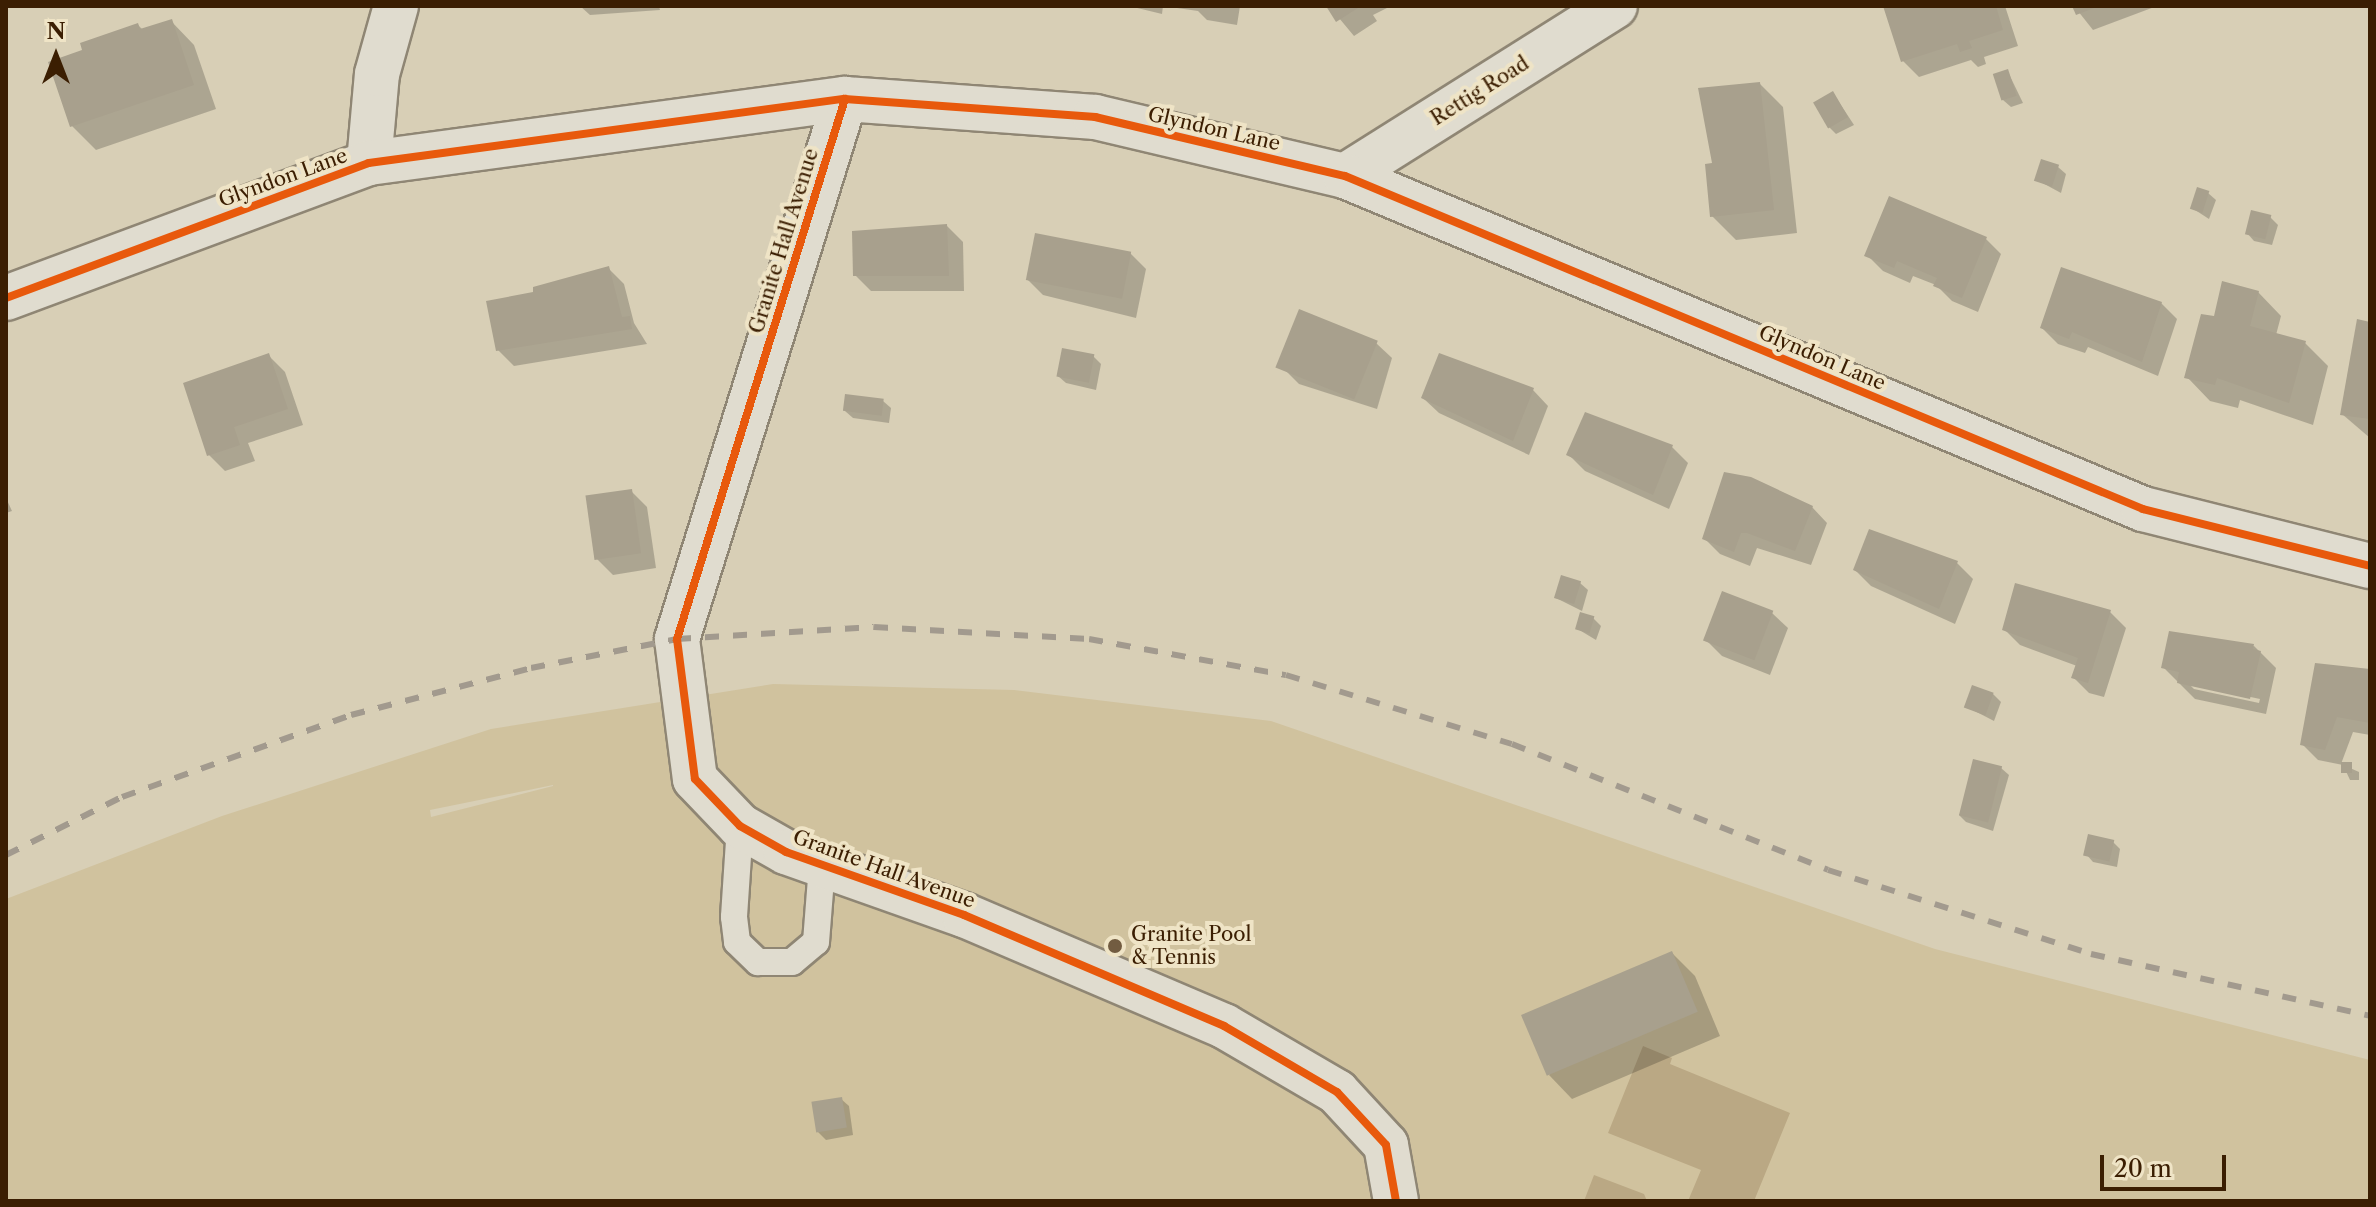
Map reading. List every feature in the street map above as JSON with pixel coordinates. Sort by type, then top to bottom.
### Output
[{"type":"street","points":[[369,163],[377,74],[396,6]]},
{"type":"street","name":"Rettig Road","points":[[1345,176],[1615,6]]},
{"type":"street","name":"Glyndon Lane","points":[[6,298],[369,163],[845,99],[1095,117],[1345,176],[2143,509],[2370,566]]},
{"type":"street","name":"Granite Hall Avenue","points":[[845,99],[677,639],[695,779],[740,826],[822,865],[964,915],[1224,1026],[1337,1092],[1386,1145],[1396,1201]]},
{"type":"lane","points":[[740,826],[737,942],[758,962],[792,962],[816,942],[822,865]]},
{"type":"shaded area","name":"Granite Pool & Tennis","points":[[773,684],[1014,690],[1271,721],[1935,949],[2370,1060],[2370,1201],[6,1201],[6,899],[222,816],[491,729]],"holes":[[[553,786],[431,817],[430,810]]]},
{"type":"shaded area","points":[[1643,1046],[1672,1058],[1670,1064],[1790,1113],[1754,1201],[1688,1201],[1701,1170],[1608,1133]]},
{"type":"shaded area","points":[[1594,1175],[1644,1194],[1647,1201],[1584,1201]]},
{"type":"building","points":[[1326,6],[1361,6],[1336,22]]},
{"type":"building","points":[[1883,6],[1996,6],[2003,30],[1969,41],[1972,48],[1960,52],[1957,44],[1901,62]]},
{"type":"building","points":[[2072,6],[2099,6],[2076,15]]},
{"type":"building","points":[[172,19],[194,85],[70,127],[48,62],[82,50],[80,43],[138,23],[140,29]]},
{"type":"building","points":[[2008,69],[2017,96],[2001,101],[1993,74]]},
{"type":"building","points":[[1760,82],[1774,210],[1710,217],[1705,164],[1712,163],[1698,88]]},
{"type":"building","points":[[1833,91],[1848,117],[1828,128],[1813,102]]},
{"type":"building","points":[[2041,159],[2059,165],[2052,187],[2034,181]]},
{"type":"building","points":[[2197,187],[2209,191],[2202,213],[2190,209]]},
{"type":"building","points":[[1889,196],[1987,237],[1962,298],[1933,286],[1937,278],[1897,261],[1894,268],[1864,256]]},
{"type":"building","points":[[2251,210],[2271,215],[2265,239],[2245,234]]},
{"type":"building","points":[[947,224],[949,276],[853,276],[852,231]]},
{"type":"building","points":[[1035,233],[1131,252],[1122,299],[1026,280]]},
{"type":"building","points":[[609,266],[622,317],[630,316],[632,329],[496,351],[486,301],[533,292],[533,287]]},
{"type":"building","points":[[2061,267],[2162,302],[2142,362],[2072,332],[2069,339],[2040,328]]},
{"type":"building","points":[[2222,281],[2259,291],[2250,326],[2306,341],[2289,403],[2217,378],[2215,385],[2184,378],[2201,314],[2214,316]]},
{"type":"building","points":[[1299,309],[1378,341],[1354,399],[1275,367]]},
{"type":"building","points":[[2357,319],[2370,322],[2370,419],[2340,415]]},
{"type":"building","points":[[1062,348],[1094,354],[1089,383],[1056,376]]},
{"type":"building","points":[[269,353],[288,409],[234,427],[240,445],[207,456],[183,383]]},
{"type":"building","points":[[1439,353],[1534,388],[1513,441],[1421,398]]},
{"type":"building","points":[[845,394],[884,399],[882,416],[843,411]]},
{"type":"building","points":[[1585,412],[1673,445],[1653,495],[1566,455]]},
{"type":"building","points":[[1724,472],[1751,477],[1813,506],[1795,551],[1747,533],[1741,533],[1734,552],[1702,539]]},
{"type":"building","points":[[632,489],[641,553],[595,560],[585,496]]},
{"type":"building","points":[[1869,529],[1958,561],[1939,609],[1853,570]]},
{"type":"building","points":[[1561,575],[1581,581],[1574,604],[1554,598]]},
{"type":"building","points":[[2015,583],[2111,610],[2088,683],[2071,678],[2078,658],[2002,630]]},
{"type":"building","points":[[1722,591],[1773,611],[1754,660],[1703,640]]},
{"type":"building","points":[[1580,612],[1594,616],[1589,633],[1575,629]]},
{"type":"building","points":[[2169,631],[2254,644],[2253,649],[2261,651],[2250,699],[2177,683],[2179,672],[2161,668]]},
{"type":"building","points":[[2315,663],[2370,669],[2370,723],[2337,717],[2325,750],[2300,745]]},
{"type":"building","points":[[1972,685],[1994,693],[1985,715],[1964,708]]},
{"type":"building","points":[[1973,759],[2002,766],[1988,823],[1959,815]]},
{"type":"building","points":[[2341,762],[2352,762],[2352,773],[2341,773]]},
{"type":"building","points":[[2088,834],[2114,840],[2109,862],[2083,855]]},
{"type":"building","points":[[1672,951],[1698,1012],[1547,1076],[1521,1015]]},
{"type":"building","points":[[842,1097],[847,1128],[816,1132],[811,1102]]},
{"type":"railway","points":[[6,855],[122,797],[351,715],[531,668],[677,639],[874,627],[1089,639],[1286,675],[1512,744],[1828,870],[2091,954],[2370,1016]]},
{"type":"cycle path","points":[[845,99],[677,639],[695,779],[740,826],[786,852],[964,915],[1224,1026],[1337,1092],[1386,1145],[1396,1201]]},
{"type":"cycle path","points":[[6,298],[369,163],[845,99],[1095,117],[1345,176],[2143,509],[2370,566]]},
{"type":"place","name":"Granite Pool & Tennis","points":[[1115,946]]}]
